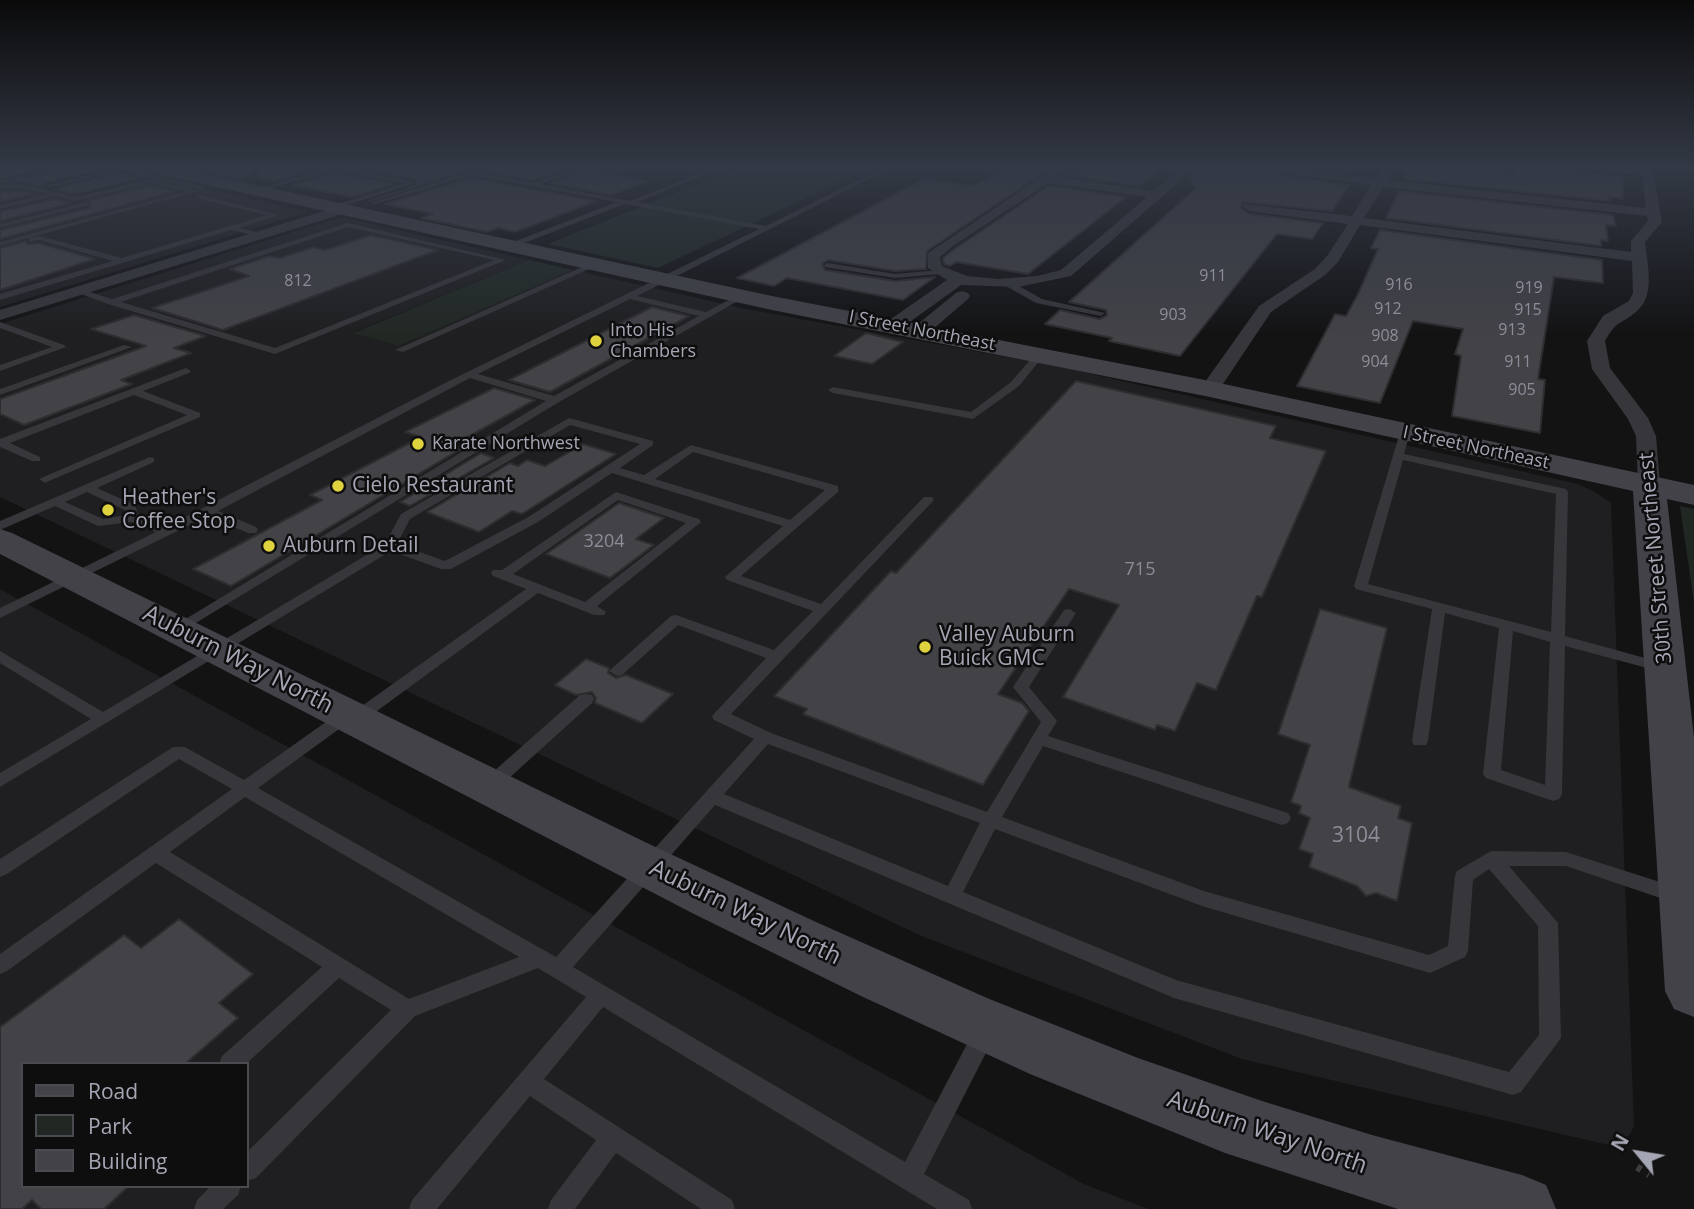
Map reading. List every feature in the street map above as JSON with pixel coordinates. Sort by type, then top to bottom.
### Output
[{"type":"street","points":[[0,315],[294,223]]},
{"type":"street","name":"I Street Northeast","points":[[409,223],[741,297],[1210,389],[1401,444],[1649,485],[1694,495]]},
{"type":"street","points":[[979,223],[938,251],[932,263],[940,272],[981,281],[1031,283],[1066,273],[1123,223]]},
{"type":"street","points":[[1210,389],[1257,318],[1275,301],[1327,267],[1355,223]]},
{"type":"street","points":[[1367,223],[1638,257]]},
{"type":"street","name":"30th Street Northeast","points":[[1654,223],[1637,241],[1641,293],[1636,303],[1609,320],[1596,341],[1601,369],[1637,418],[1646,436],[1694,990]]},
{"type":"street","points":[[894,326],[960,278]]},
{"type":"street","points":[[920,331],[981,281]]},
{"type":"street","name":"Auburn Way North","points":[[0,540],[758,921],[988,1027],[1064,1060],[1228,1122],[1367,1168],[1522,1209]]},
{"type":"lane","points":[[0,234],[42,223]]},
{"type":"lane","points":[[0,246],[80,223]]},
{"type":"lane","points":[[0,297],[247,223]]},
{"type":"lane","points":[[510,246],[571,223]]},
{"type":"lane","points":[[742,223],[766,228]]},
{"type":"lane","points":[[0,614],[167,532],[469,375],[775,223]]},
{"type":"lane","points":[[77,291],[111,302],[275,351],[502,260],[348,225],[111,302]]},
{"type":"lane","points":[[231,228],[286,245]]},
{"type":"lane","points":[[0,246],[38,238],[121,261]]},
{"type":"lane","points":[[400,350],[594,265]]},
{"type":"lane","points":[[828,265],[895,276],[940,272]]},
{"type":"lane","points":[[1009,284],[1039,301],[1101,313]]},
{"type":"lane","points":[[628,296],[707,315]]},
{"type":"lane","points":[[176,629],[555,400],[741,297]]},
{"type":"lane","points":[[0,325],[61,347],[0,368]]},
{"type":"lane","points":[[0,336],[16,331]]},
{"type":"lane","points":[[0,392],[127,347]]},
{"type":"lane","points":[[833,390],[973,416],[1015,384],[1041,355]]},
{"type":"lane","points":[[0,443],[186,371]]},
{"type":"lane","points":[[469,375],[555,400]]},
{"type":"lane","points":[[45,480],[196,415],[134,391]]},
{"type":"lane","points":[[0,781],[390,546],[405,517],[569,421],[649,443],[534,519],[446,566],[390,546]]},
{"type":"lane","points":[[0,443],[36,459]]},
{"type":"lane","points":[[1506,625],[1492,774],[1553,794],[1558,639],[1562,492],[1401,444],[1361,586],[1439,607],[1506,625],[1558,639],[1665,668]]},
{"type":"lane","points":[[645,480],[691,448],[834,489],[732,577],[823,610]]},
{"type":"lane","points":[[0,526],[149,460]]},
{"type":"lane","points":[[611,469],[792,525]]},
{"type":"lane","points":[[87,488],[131,508],[134,518]]},
{"type":"lane","points":[[616,496],[695,522],[593,610],[537,588],[500,574],[616,496]]},
{"type":"lane","points":[[928,499],[720,716],[765,737],[990,822],[1202,898],[1430,964],[1458,951],[1464,876],[1491,858],[1566,859],[1686,898]]},
{"type":"lane","points":[[55,502],[102,523],[134,518],[167,532]]},
{"type":"lane","points":[[208,511],[252,530]]},
{"type":"lane","points":[[0,965],[245,789],[537,588]]},
{"type":"lane","points":[[1420,740],[1439,607]]},
{"type":"lane","points":[[952,896],[990,822],[1049,721],[1021,687],[1069,613]]},
{"type":"lane","points":[[617,671],[676,619],[776,656]]},
{"type":"lane","points":[[0,656],[103,719]]},
{"type":"lane","points":[[489,786],[586,699]]},
{"type":"lane","points":[[248,1168],[407,1009],[549,963],[649,867],[765,737]]},
{"type":"lane","points":[[1039,739],[1282,818]]},
{"type":"lane","points":[[0,869],[179,751],[549,963],[960,1209]]},
{"type":"lane","points":[[712,796],[1174,989],[1513,1084],[1550,1038],[1548,923],[1491,858]]},
{"type":"lane","points":[[156,852],[407,1009]]},
{"type":"lane","points":[[232,1062],[338,966]]},
{"type":"lane","points":[[421,1209],[601,994]]},
{"type":"lane","points":[[909,1179],[988,1027]]},
{"type":"lane","points":[[527,1081],[723,1209]]},
{"type":"lane","points":[[560,1209],[613,1137]]},
{"type":"lane","points":[[206,1209],[227,1188]]},
{"type":"path","points":[[1637,1167],[1649,1175]]},
{"type":"shaded area","points":[[0,223],[271,223],[0,307]]},
{"type":"shaded area","points":[[321,223],[369,223],[529,260],[354,332],[399,346],[573,270],[746,309],[1056,366],[1578,484],[1595,492],[1611,503],[1634,1127],[1621,1148],[1242,1059],[919,935],[0,497],[0,324]]},
{"type":"shaded area","points":[[0,589],[1084,1184],[1148,1209],[0,1209]]},
{"type":"green space","points":[[600,223],[752,223],[658,268],[548,244]]},
{"type":"green space","points":[[529,260],[573,270],[399,346],[353,333]]},
{"type":"green space","points":[[1680,506],[1694,509],[1694,603]]},
{"type":"building","points":[[27,223],[57,223],[0,239],[0,230]]},
{"type":"building","points":[[447,223],[538,223],[515,232],[498,228],[487,232]]},
{"type":"building","points":[[840,223],[968,223],[927,251],[926,269],[895,271],[828,260],[822,264],[825,270],[895,281],[935,277],[903,300],[787,278],[774,286],[737,278]]},
{"type":"building","points":[[993,223],[1092,223],[1028,274],[956,262],[950,266],[944,264],[943,258]]},
{"type":"building","points":[[1157,223],[1323,223],[1312,239],[1277,234],[1180,356],[1045,324],[1060,310],[1100,319],[1107,315],[1106,310],[1069,302]]},
{"type":"building","points":[[1428,223],[1615,223],[1616,226],[1606,225],[1608,241],[1601,240],[1601,246]]},
{"type":"building","points":[[1380,230],[1602,260],[1603,283],[1554,277],[1538,379],[1545,380],[1540,433],[1452,416],[1461,356],[1455,354],[1463,329],[1413,321],[1380,403],[1297,386],[1335,314],[1346,316],[1357,296],[1378,249],[1371,248]]},
{"type":"building","points":[[371,235],[438,250],[223,330],[152,308],[249,276],[230,269],[269,256],[280,258],[313,247],[325,250]]},
{"type":"building","points":[[26,241],[27,244],[39,243],[95,259],[0,290],[0,248]]},
{"type":"building","points":[[652,307],[689,316],[550,392],[509,380]]},
{"type":"building","points":[[134,315],[206,336],[174,348],[191,353],[121,380],[132,384],[24,425],[0,414],[0,399],[146,346],[91,329]]},
{"type":"building","points":[[866,333],[903,342],[872,364],[834,356]]},
{"type":"building","points":[[1076,381],[1276,426],[1270,438],[1326,451],[1262,597],[1257,596],[1216,690],[1197,683],[1175,731],[1157,725],[1155,730],[1063,697],[1119,605],[1069,589],[998,694],[1022,703],[1029,711],[983,785],[803,714],[807,709],[774,696],[891,571],[896,573]]},
{"type":"building","points":[[494,388],[535,400],[455,444],[464,447],[231,586],[193,569],[322,500],[310,495],[421,437],[405,432]]},
{"type":"building","points":[[583,444],[616,454],[522,514],[512,511],[479,532],[427,512],[510,463],[518,466],[527,460],[545,466]]},
{"type":"building","points":[[481,453],[494,458],[410,506],[400,502]]},
{"type":"building","points":[[619,503],[664,518],[636,539],[654,545],[610,578],[546,554]]},
{"type":"building","points":[[1320,609],[1387,628],[1349,787],[1401,806],[1398,818],[1412,823],[1397,901],[1376,893],[1366,896],[1357,886],[1309,867],[1313,854],[1299,849],[1310,818],[1299,813],[1301,806],[1291,802],[1310,745],[1278,734]]},
{"type":"building","points":[[586,659],[609,668],[608,673],[616,678],[626,675],[673,694],[642,723],[595,703],[596,698],[592,692],[576,695],[555,685]]},
{"type":"building","points":[[179,919],[253,974],[219,1003],[238,1018],[187,1062],[21,1062],[21,1188],[127,1188],[104,1209],[41,1209],[32,1200],[22,1209],[0,1209],[0,1027],[124,935],[141,948]]},
{"type":"place","name":"Into His Chambers","points":[[596,341]]},
{"type":"place","name":"Karate Northwest","points":[[418,444]]},
{"type":"place","name":"Cielo Restaurant","points":[[338,486]]},
{"type":"place","name":"Heather's Coffee Stop","points":[[108,510]]},
{"type":"place","name":"Auburn Detail","points":[[269,546]]},
{"type":"place","name":"Valley Auburn Buick GMC","points":[[925,647]]}]
